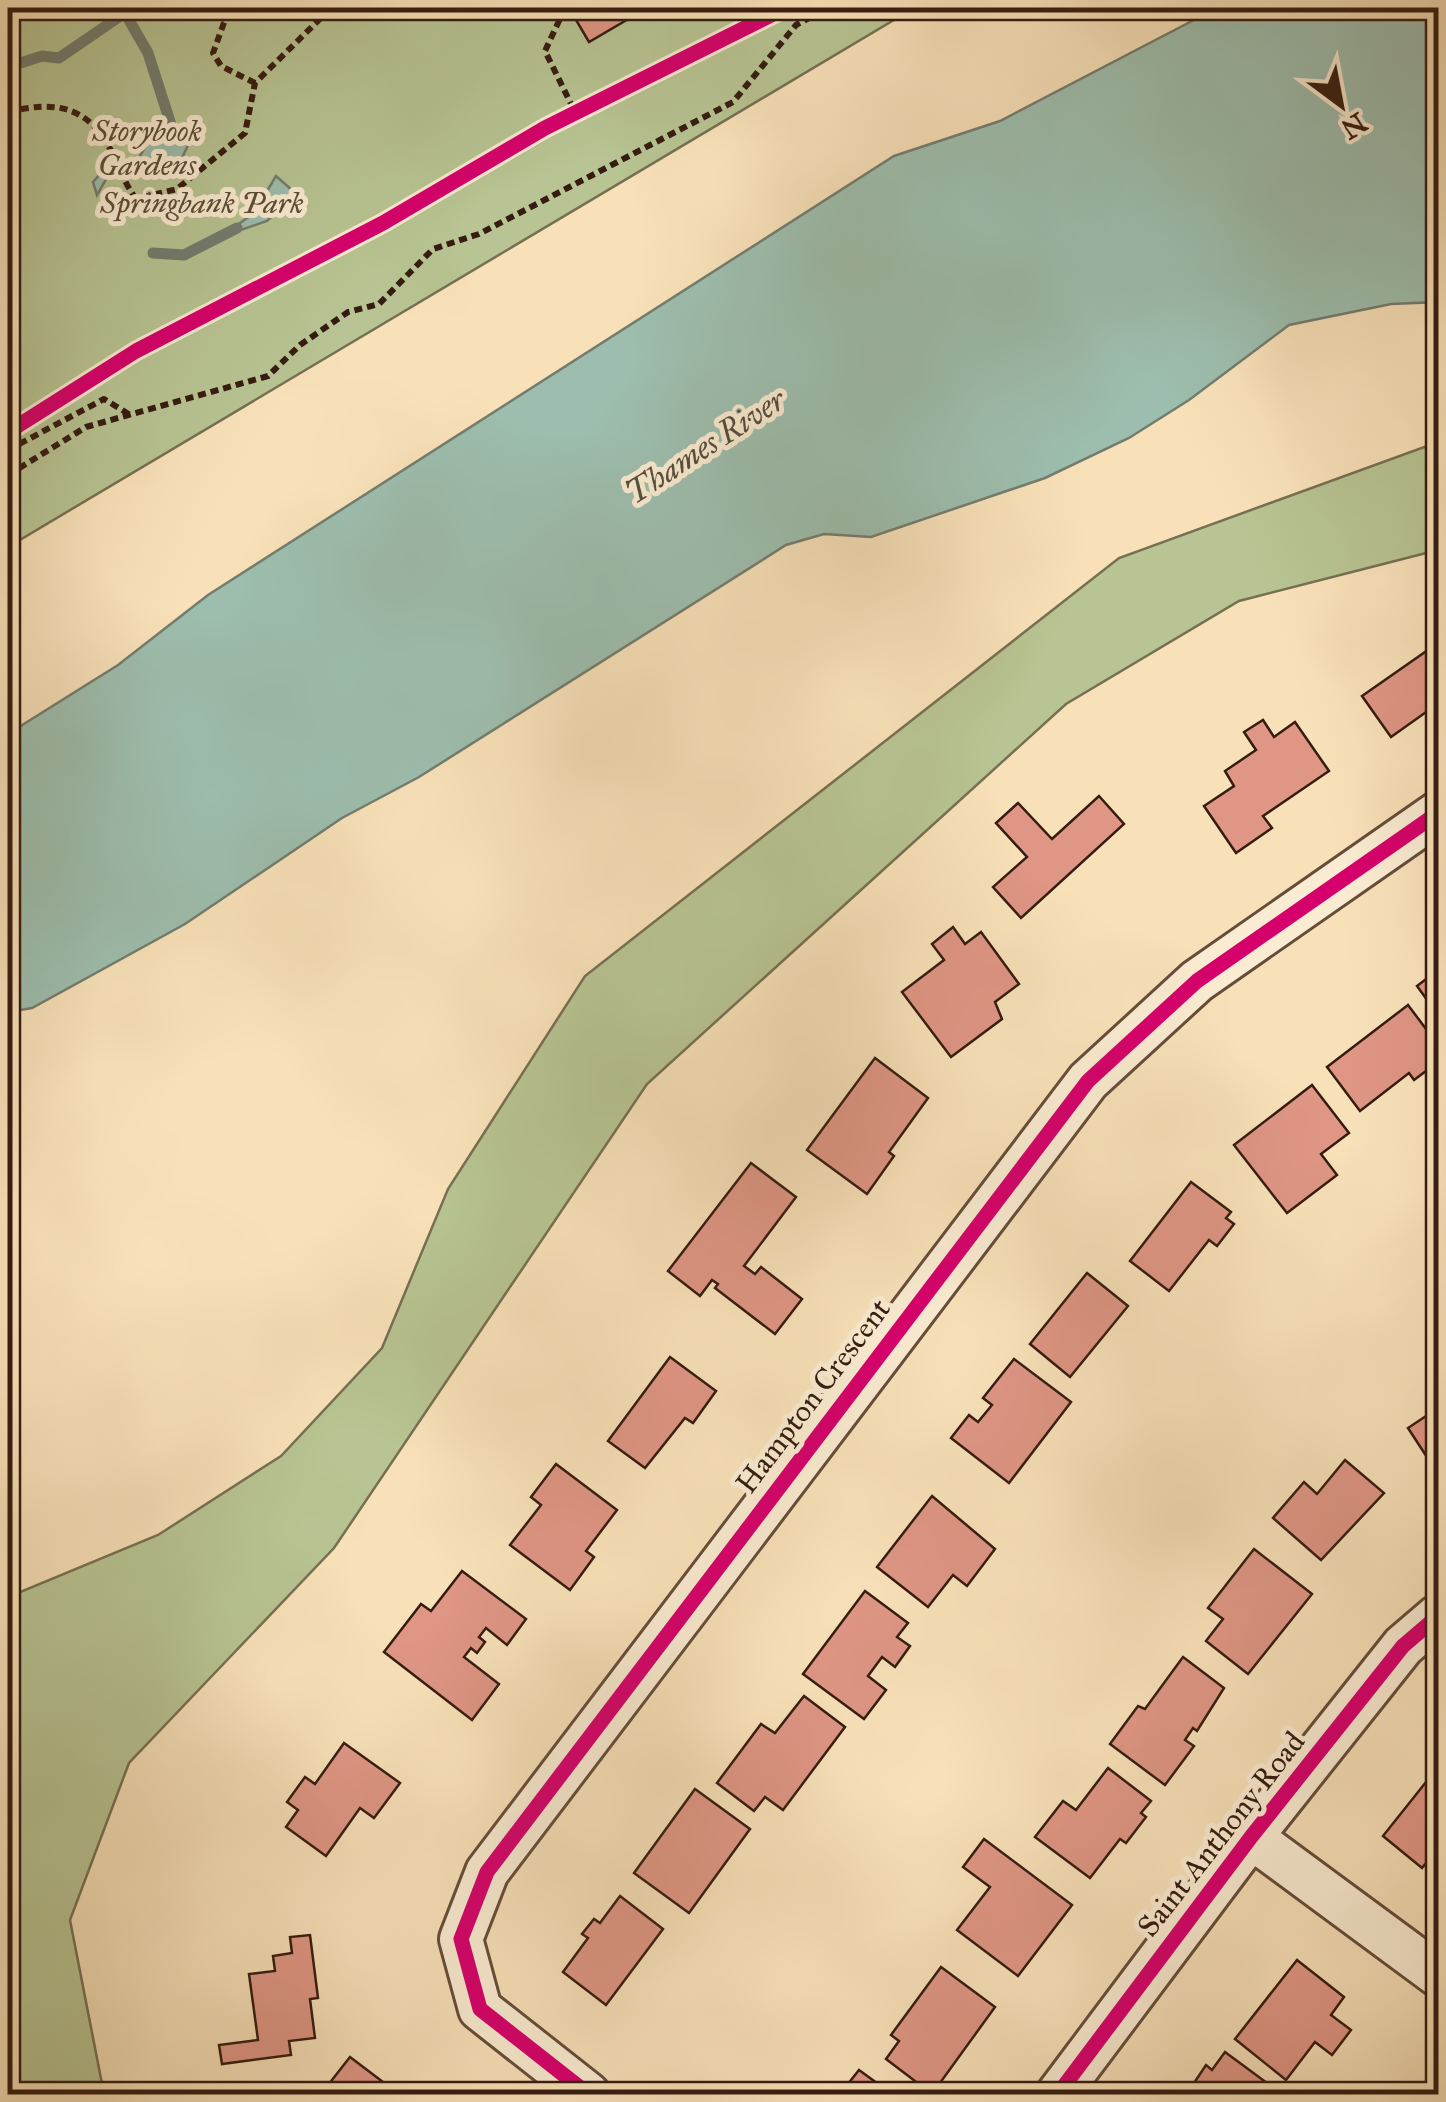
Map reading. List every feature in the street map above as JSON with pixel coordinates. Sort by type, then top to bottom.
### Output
[{"type":"street","name":"Hampton Crescent","points":[[588,2094],[480,2008],[461,1939],[487,1872],[1088,1081],[1197,981],[1438,814]]},
{"type":"street","name":"Saint Anthony Road","points":[[1058,2094],[1251,1837],[1403,1646],[1438,1616]]},
{"type":"street","points":[[1251,1837],[1438,1975]]},
{"type":"path","points":[[213,8],[225,20]]},
{"type":"path","points":[[245,8],[225,20],[212,52],[220,66],[256,83]]},
{"type":"path","points":[[8,100],[10,112],[55,104],[76,111],[116,160],[120,178],[136,199],[177,189],[245,133],[256,83],[290,43],[331,8]]},
{"type":"path","points":[[565,8],[546,51],[568,116],[592,103]]},
{"type":"path","points":[[8,474],[86,426],[133,417],[268,376],[300,345],[348,312],[380,304],[433,249],[479,234],[733,102],[796,25],[828,8]]},
{"type":"path","points":[[8,450],[104,399],[133,417]]},
{"type":"path","points":[[8,432],[38,413]]},
{"type":"green space","name":"Springbank Park","points":[[8,8],[914,8],[8,547]]},
{"type":"green space","points":[[1438,442],[1438,550],[1239,601],[1066,704],[647,1084],[334,1548],[129,1763],[70,1920],[104,2094],[38,2094],[8,2073],[8,1597],[158,1535],[281,1456],[382,1348],[448,1189],[585,976],[1119,558]]},
{"type":"water","name":"Thames River","points":[[1217,8],[1438,8],[1438,302],[1391,304],[1289,325],[1189,400],[1129,438],[1045,478],[871,537],[824,534],[786,545],[419,777],[342,818],[185,924],[32,1008],[8,1012],[8,734],[118,665],[208,595],[894,156],[1000,121]]},
{"type":"water","points":[[179,128],[185,131],[179,139],[183,142],[188,136],[190,141],[181,160],[150,171],[109,174],[97,195],[93,182],[101,173],[138,159],[152,136]]},
{"type":"water","points":[[276,176],[301,198],[287,203],[267,221],[238,231],[236,226],[254,213]]},
{"type":"building","points":[[569,8],[647,8],[589,42]]},
{"type":"building","points":[[1438,643],[1438,711],[1432,715],[1429,710],[1391,737],[1362,696]]},
{"type":"building","points":[[1263,720],[1274,737],[1295,722],[1329,771],[1263,816],[1272,828],[1236,853],[1204,806],[1234,786],[1225,771],[1256,750],[1244,732]]},
{"type":"building","points":[[1099,796],[1124,824],[1021,918],[993,887],[1027,857],[996,823],[1018,803],[1052,839]]},
{"type":"building","points":[[953,927],[965,944],[981,932],[1019,984],[995,1002],[1002,1019],[951,1057],[902,992],[944,960],[932,944]]},
{"type":"building","points":[[1438,970],[1438,1015],[1417,986]]},
{"type":"building","points":[[1408,1005],[1438,1045],[1438,1062],[1414,1080],[1409,1073],[1360,1111],[1327,1067]]},
{"type":"building","points":[[875,1058],[928,1098],[889,1152],[894,1156],[867,1194],[807,1150]]},
{"type":"building","points":[[1312,1085],[1349,1133],[1321,1154],[1337,1175],[1287,1213],[1234,1145]]},
{"type":"building","points":[[751,1163],[796,1197],[744,1266],[755,1274],[761,1267],[802,1299],[775,1334],[715,1288],[718,1284],[712,1280],[700,1296],[668,1271]]},
{"type":"building","points":[[1191,1182],[1231,1212],[1226,1218],[1234,1224],[1217,1246],[1209,1240],[1169,1291],[1130,1261]]},
{"type":"building","points":[[1087,1273],[1128,1306],[1070,1377],[1030,1344]]},
{"type":"building","points":[[670,1357],[716,1391],[693,1423],[685,1418],[645,1468],[608,1441]]},
{"type":"building","points":[[1014,1359],[1071,1402],[1009,1483],[951,1438],[969,1415],[978,1422],[992,1405],[983,1398]]},
{"type":"building","points":[[1438,1408],[1438,1469],[1436,1471],[1408,1428]]},
{"type":"building","points":[[1345,1460],[1384,1493],[1321,1560],[1273,1518],[1304,1482],[1317,1494]]},
{"type":"building","points":[[556,1464],[617,1510],[586,1551],[594,1557],[570,1590],[510,1545],[541,1505],[531,1497]]},
{"type":"building","points":[[932,1496],[995,1549],[967,1586],[953,1575],[928,1607],[877,1567]]},
{"type":"building","points":[[1254,1549],[1312,1594],[1248,1674],[1206,1641],[1223,1619],[1208,1608]]},
{"type":"building","points":[[462,1571],[526,1619],[507,1645],[486,1628],[479,1637],[485,1642],[477,1653],[471,1648],[464,1657],[499,1684],[472,1720],[384,1652],[421,1604],[431,1611]]},
{"type":"building","points":[[865,1591],[908,1623],[897,1637],[910,1646],[895,1667],[882,1657],[868,1676],[886,1690],[864,1719],[803,1674]]},
{"type":"building","points":[[1183,1657],[1224,1688],[1197,1731],[1193,1728],[1185,1740],[1194,1746],[1165,1785],[1110,1744],[1138,1706],[1145,1709]]},
{"type":"building","points":[[804,1696],[845,1727],[783,1810],[765,1797],[754,1811],[717,1783],[761,1724],[775,1733]]},
{"type":"building","points":[[344,1743],[400,1783],[374,1818],[360,1808],[326,1856],[286,1827],[298,1810],[287,1802],[305,1777],[315,1784]]},
{"type":"building","points":[[1438,1767],[1438,1848],[1422,1868],[1383,1836]]},
{"type":"building","points":[[1108,1768],[1151,1801],[1141,1813],[1146,1817],[1126,1843],[1120,1839],[1090,1878],[1035,1837],[1063,1801],[1076,1810]]},
{"type":"building","points":[[695,1789],[750,1829],[689,1913],[634,1873]]},
{"type":"building","points":[[984,1839],[1072,1905],[1018,1976],[957,1930],[990,1887],[963,1867]]},
{"type":"building","points":[[620,1896],[663,1929],[606,2005],[563,1972],[588,1938],[582,1934],[594,1919],[600,1923]]},
{"type":"building","points":[[310,1935],[318,1998],[310,1999],[315,2038],[289,2041],[291,2055],[222,2064],[219,2045],[258,2040],[249,1974],[275,1971],[273,1956],[292,1953],[290,1937]]},
{"type":"building","points":[[1297,1960],[1344,1997],[1331,2015],[1351,2030],[1332,2055],[1315,2042],[1286,2080],[1235,2039]]},
{"type":"building","points":[[941,1967],[995,2007],[932,2094],[886,2059],[899,2041],[891,2035]]},
{"type":"building","points":[[1225,2052],[1267,2083],[1259,2094],[1195,2094],[1198,2090],[1192,2086],[1206,2065],[1212,2070]]},
{"type":"building","points":[[350,2057],[387,2085],[381,2094],[321,2094]]},
{"type":"building","points":[[859,2070],[892,2094],[840,2094]]},
{"type":"waterway","points":[[8,67],[42,56],[59,58],[132,8]]},
{"type":"waterway","points":[[125,13],[148,53],[173,131]]},
{"type":"waterway","points":[[153,253],[184,255],[237,228]]},
{"type":"cycle path","points":[[8,432],[136,351],[383,223],[545,128],[785,8]]},
{"type":"cycle path","points":[[588,2094],[480,2009],[461,1939],[487,1872],[1088,1081],[1197,981],[1438,813]]},
{"type":"cycle path","points":[[1058,2094],[1251,1837],[1403,1646],[1438,1616]]},
{"type":"park label","name":"Storybook Gardens","points":[[147,148]]}]
